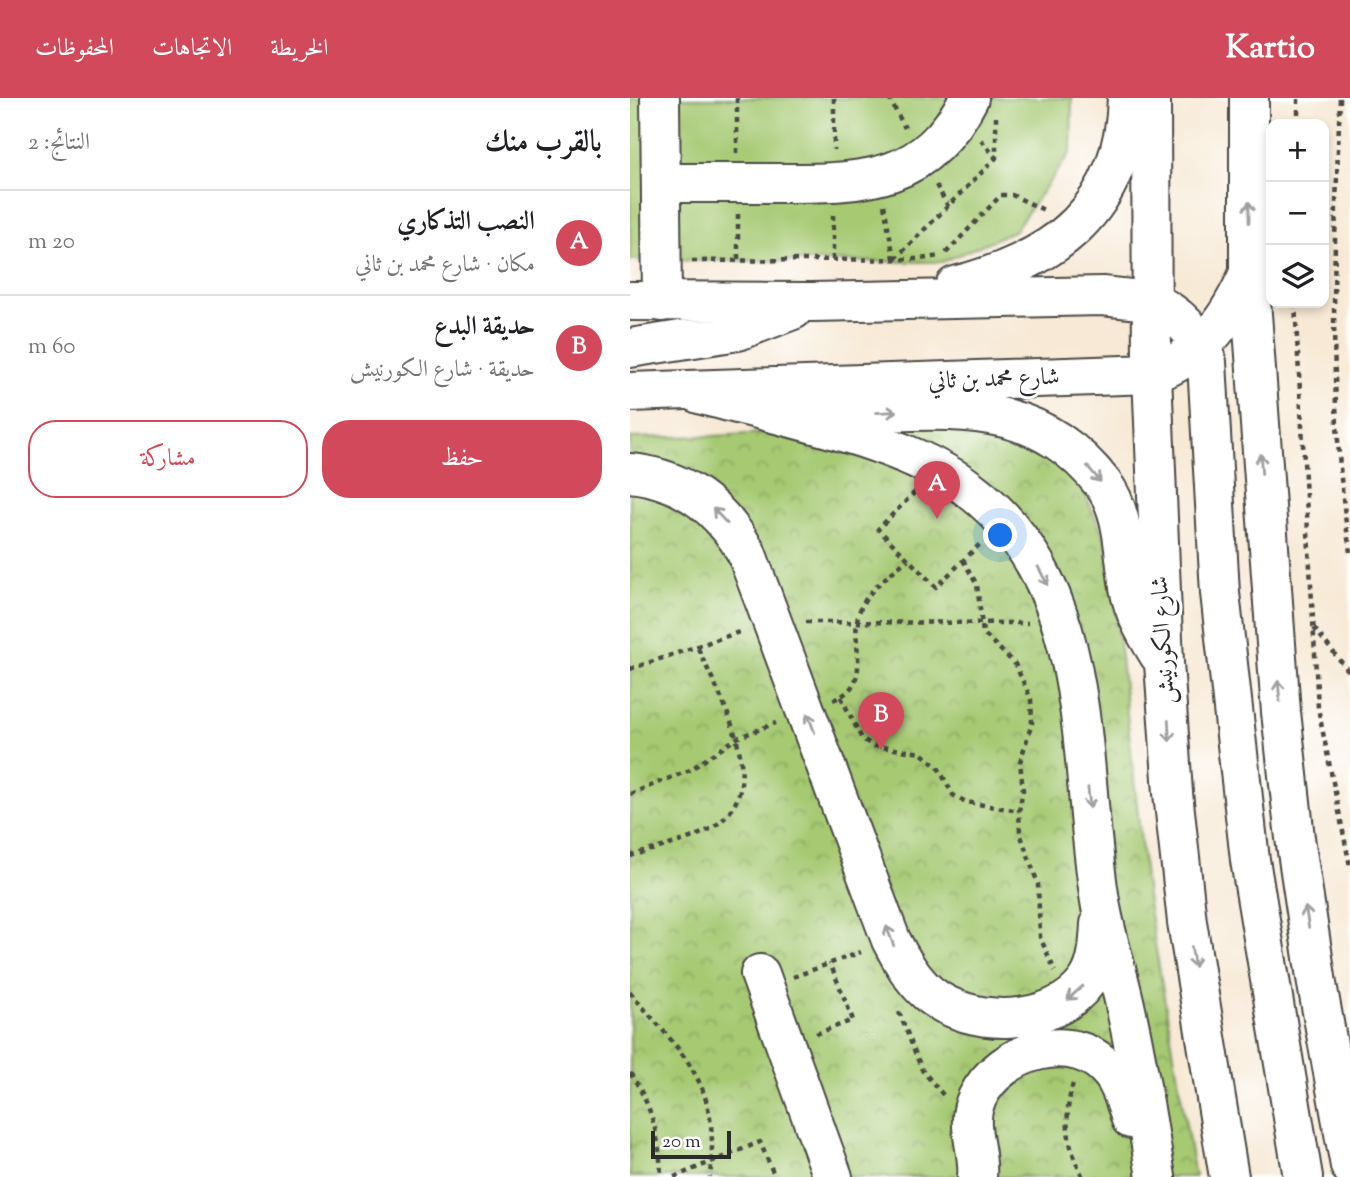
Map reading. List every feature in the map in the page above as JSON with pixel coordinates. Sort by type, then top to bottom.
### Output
[{"type":"main road","points":[[660,98],[661,261],[646,302],[811,302],[1102,296],[1150,301],[1182,319],[1201,347],[1209,380],[1220,593],[1250,860],[1303,1177]]},
{"type":"main road","points":[[902,300],[992,277],[1021,265],[1041,255],[1079,224],[1093,209],[1117,166],[1124,141],[1128,98]]},
{"type":"main road","name":"شارع الكورنيش","points":[[1151,98],[1152,374],[1164,663],[1173,793],[1187,922],[1229,1177]]},
{"type":"main road","points":[[1249,98],[1249,273],[1271,598],[1295,838],[1317,984],[1350,1166]]},
{"type":"main road","points":[[661,183],[834,183],[878,178],[921,158],[950,129],[982,104]]},
{"type":"main road","name":"شارع محمد بن ثاني","points":[[630,392],[1152,374],[1177,363],[1201,347],[1225,322],[1249,273]]},
{"type":"main road","points":[[630,348],[738,331],[811,302]]},
{"type":"main road","points":[[776,387],[791,399],[824,413],[976,412],[1026,423],[1078,453],[1106,487],[1116,513],[1129,589],[1137,615],[1164,663]]},
{"type":"main road","name":"شارع محمد بن ثاني","points":[[691,391],[867,441],[938,469],[972,491],[1004,521]]},
{"type":"main road","points":[[630,473],[673,482],[716,510],[733,530],[746,552],[891,940],[902,961],[928,993],[948,1007],[976,1015],[1029,1015],[1055,1007],[1076,995],[1089,978],[1096,962],[1101,908]]},
{"type":"main road","points":[[1004,521],[1040,569],[1062,623],[1081,733],[1101,908],[1125,1005],[1154,1177]]},
{"type":"main road","points":[[772,977],[833,1177]]},
{"type":"main road","points":[[979,1175],[970,1120],[977,1098],[989,1079],[1003,1065],[1040,1049],[1082,1053],[1099,1061],[1113,1074],[1154,1177]]},
{"type":"path","points":[[1298,98],[1298,119]]},
{"type":"path","points":[[1340,98],[1333,321],[1338,447],[1350,552]]},
{"type":"path","points":[[895,259],[996,158],[982,104]]},
{"type":"path","points":[[878,178],[895,259]]},
{"type":"path","points":[[661,261],[932,259],[951,250],[1001,195],[1012,195],[1049,213],[1056,203]]},
{"type":"path","points":[[1295,308],[1321,730],[1350,866]]},
{"type":"path","points":[[938,469],[878,529],[936,587],[1004,521]]},
{"type":"path","points":[[963,560],[972,572],[980,622],[988,641],[1006,655],[1021,673],[1031,699],[1032,723],[1020,762],[1023,790],[1019,811],[1020,832],[1038,884],[1040,937],[1045,953],[1076,995]]},
{"type":"path","points":[[630,669],[774,624],[1062,623]]},
{"type":"path","points":[[1313,627],[1350,673]]},
{"type":"path","points":[[630,856],[713,826],[730,810],[741,785],[743,770],[737,738],[697,646]]},
{"type":"path","points":[[841,697],[862,739],[874,746],[921,753],[939,769],[953,795],[966,802],[1019,811]]},
{"type":"path","points":[[772,977],[830,963],[891,940]]},
{"type":"path","points":[[805,1038],[853,1020],[830,963]]},
{"type":"path","points":[[630,992],[674,1041],[698,1076],[711,1118],[710,1177]]},
{"type":"path","points":[[897,1007],[922,1070],[970,1120]]},
{"type":"path","points":[[1082,1053],[1069,1098],[1066,1122],[1070,1148],[1083,1177]]},
{"type":"path","points":[[630,1073],[647,1102],[656,1127],[661,1177]]},
{"type":"path","points":[[674,1177],[760,1142],[775,1177]]},
{"type":"green space","points":[[630,98],[1072,98],[1071,152],[1014,231],[942,262],[630,260]]},
{"type":"green space","points":[[921,424],[988,430],[1042,449],[1081,486],[1105,538],[1115,604],[1147,897],[1195,1177],[630,1177],[630,438]]},
{"type":"place","name":"النصب التذكاري","points":[[937,519]]},
{"type":"place","name":"حديقة البدع","points":[[881,750]]}]
